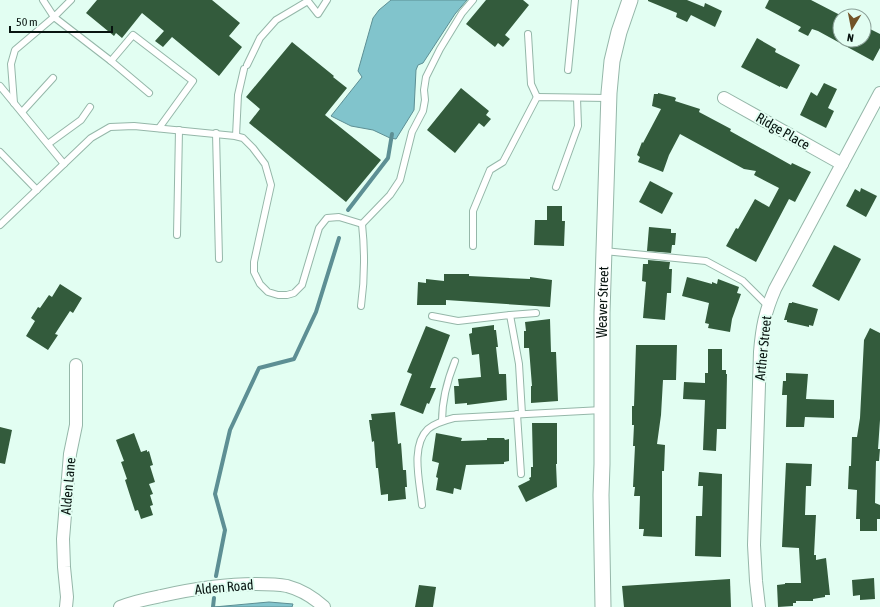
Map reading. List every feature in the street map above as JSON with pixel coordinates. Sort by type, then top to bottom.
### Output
[{"type":"street","name":"Weaver Street","points":[[603,607],[601,495],[602,313],[608,98],[612,61],[619,32],[630,0]]},
{"type":"street","name":"Arther Street","points":[[759,607],[756,581],[754,508],[762,330],[768,306],[775,289],[880,93]]},
{"type":"street","name":"Ridge Place","points":[[724,98],[842,164]]},
{"type":"street","name":"Alden Lane","points":[[66,607],[67,597],[64,567],[64,539],[70,454],[76,425],[76,365]]},
{"type":"street","name":"Alden Road","points":[[120,607],[138,600],[188,590],[238,584],[286,586],[313,597],[324,607]]},
{"type":"lane","points":[[43,0],[54,17],[111,61],[149,93]]},
{"type":"lane","points":[[14,103],[11,64],[15,50],[54,17],[71,0]]},
{"type":"lane","points":[[236,136],[238,95],[245,67],[260,38],[276,20],[308,1],[318,14],[327,0]]},
{"type":"lane","points":[[362,224],[390,195],[400,180],[412,132],[423,111],[426,77],[462,13],[473,0]]},
{"type":"lane","points":[[568,70],[575,0]]},
{"type":"lane","points":[[528,34],[531,84],[537,97]]},
{"type":"lane","points":[[111,61],[133,35],[193,82],[159,128]]},
{"type":"lane","points":[[22,112],[53,78]]},
{"type":"lane","points":[[0,86],[64,164]]},
{"type":"lane","points":[[537,97],[608,98]]},
{"type":"lane","points":[[473,246],[473,211],[490,170],[503,162],[537,97]]},
{"type":"lane","points":[[556,187],[578,126],[577,98]]},
{"type":"lane","points":[[48,144],[82,120],[90,107]]},
{"type":"lane","points":[[1,221],[37,190],[91,138],[110,127],[134,126],[236,136],[243,138],[253,148],[265,164],[271,185],[254,262],[254,272],[260,284],[268,292],[278,295],[287,295],[294,293],[302,285],[319,228],[327,218],[339,217],[362,224]]},
{"type":"lane","points":[[177,234],[179,130]]},
{"type":"lane","points":[[216,133],[219,259]]},
{"type":"lane","points":[[0,152],[37,190]]},
{"type":"lane","points":[[361,306],[364,283],[365,251],[362,224]]},
{"type":"lane","points":[[604,251],[706,261],[743,281],[768,306]]},
{"type":"lane","points":[[432,316],[458,321],[536,313]]},
{"type":"lane","points":[[510,315],[519,364],[521,474]]},
{"type":"lane","points":[[442,421],[443,396],[455,361]]},
{"type":"lane","points":[[422,505],[417,454],[418,446],[429,428],[442,421],[454,418],[602,410]]},
{"type":"water","points":[[391,0],[467,0],[455,14],[423,63],[418,65],[416,70],[414,110],[396,139],[390,138],[373,130],[351,126],[331,116],[362,77],[358,71],[373,18],[379,10]]},
{"type":"water","points":[[269,602],[293,604],[292,607],[214,607]]},
{"type":"building","points":[[97,0],[212,0],[240,23],[229,36],[242,47],[219,76],[172,37],[163,47],[155,41],[164,31],[142,13],[122,38],[116,33],[114,36],[86,13]]},
{"type":"building","points":[[486,0],[523,0],[529,5],[505,35],[510,39],[503,47],[498,43],[495,47],[466,24]]},
{"type":"building","points":[[648,0],[687,0],[704,7],[705,3],[722,11],[715,27],[691,15],[687,22],[676,17],[677,13]]},
{"type":"building","points":[[769,0],[811,0],[832,11],[832,39],[812,29],[808,36],[798,31],[801,27],[765,8]]},
{"type":"building","points":[[872,30],[880,34],[880,48],[873,61],[849,48],[872,48]]},
{"type":"building","points":[[757,38],[776,49],[775,52],[800,65],[787,89],[780,87],[741,67]]},
{"type":"building","points":[[292,42],[347,88],[325,115],[381,160],[346,202],[249,123],[260,109],[246,97]]},
{"type":"building","points":[[824,83],[837,89],[828,108],[834,111],[826,128],[800,115],[811,92],[817,96]]},
{"type":"building","points":[[461,88],[489,111],[486,115],[491,119],[484,127],[479,123],[455,153],[427,130]]},
{"type":"building","points":[[658,93],[674,97],[676,98],[675,101],[700,109],[699,112],[731,129],[730,131],[791,165],[792,163],[811,172],[795,202],[789,199],[756,262],[726,246],[736,228],[738,229],[755,199],[769,207],[779,188],[754,175],[756,171],[744,169],[680,134],[669,155],[663,172],[638,162],[640,157],[637,155],[642,142],[643,143],[661,109],[652,106],[654,94]]},
{"type":"building","points":[[650,181],[673,193],[662,214],[639,202]]},
{"type":"building","points":[[861,188],[877,196],[866,217],[846,206],[855,189],[860,192]]},
{"type":"building","points":[[547,206],[562,206],[562,221],[565,221],[564,246],[534,245],[535,220],[547,220]]},
{"type":"building","points":[[649,227],[671,229],[671,233],[676,233],[675,245],[672,245],[671,253],[647,251]]},
{"type":"building","points":[[834,245],[861,259],[839,301],[812,286]]},
{"type":"building","points":[[648,260],[670,262],[669,269],[672,269],[671,293],[667,293],[665,320],[643,318],[646,282],[642,281],[643,264],[648,264]]},
{"type":"building","points":[[444,274],[469,274],[469,276],[530,279],[530,277],[552,280],[550,307],[446,300],[446,305],[417,305],[418,282],[426,283],[426,279],[444,281]]},
{"type":"building","points":[[687,277],[712,284],[712,282],[717,284],[718,279],[739,287],[737,293],[741,294],[732,319],[730,332],[708,328],[709,324],[705,323],[709,303],[682,296]]},
{"type":"building","points":[[60,284],[82,298],[73,313],[70,311],[55,334],[58,335],[48,350],[26,336],[35,321],[31,318],[38,307],[40,308],[49,295],[52,297]]},
{"type":"building","points":[[792,302],[818,309],[813,326],[809,325],[809,327],[784,320],[789,303]]},
{"type":"building","points":[[550,319],[551,352],[556,352],[558,401],[531,403],[532,386],[529,348],[524,348],[524,331],[526,331],[525,322]]},
{"type":"building","points":[[494,325],[498,347],[496,347],[499,374],[506,374],[507,400],[467,405],[467,403],[455,404],[454,386],[459,386],[458,379],[481,377],[479,354],[472,355],[469,334],[472,333],[472,328]]},
{"type":"building","points":[[426,326],[450,335],[430,388],[436,388],[429,404],[427,403],[423,414],[400,405],[412,374],[407,372]]},
{"type":"building","points":[[870,328],[880,333],[880,420],[878,449],[880,449],[879,461],[876,461],[875,503],[880,505],[880,519],[877,519],[877,531],[860,531],[860,519],[856,519],[857,490],[848,489],[849,466],[851,466],[852,437],[857,437],[860,418],[864,340]]},
{"type":"building","points":[[636,345],[677,345],[676,380],[663,380],[661,415],[657,444],[665,445],[664,471],[662,471],[662,537],[643,536],[644,529],[639,529],[640,496],[634,496],[635,446],[633,446],[634,425],[632,425],[632,406],[634,406]]},
{"type":"building","points":[[708,349],[722,349],[722,370],[726,370],[727,374],[726,429],[717,429],[716,451],[703,450],[705,400],[683,399],[684,382],[705,383],[705,373],[708,373]]},
{"type":"building","points":[[786,373],[808,374],[806,399],[834,400],[834,418],[805,417],[804,427],[786,427],[787,395],[782,395],[783,381],[786,381]]},
{"type":"building","points":[[395,412],[398,444],[401,443],[403,470],[406,470],[407,487],[405,487],[406,499],[388,501],[388,494],[381,495],[378,468],[376,468],[374,441],[372,442],[369,420],[372,420],[371,414]]},
{"type":"building","points":[[532,423],[557,423],[557,487],[526,502],[518,486],[530,480],[529,478],[531,477],[531,467],[533,467]]},
{"type":"building","points":[[0,427],[12,430],[5,464],[0,463]]},
{"type":"building","points":[[134,433],[141,452],[147,450],[147,452],[149,451],[153,465],[150,466],[155,482],[149,484],[153,494],[150,495],[153,505],[150,506],[153,515],[141,519],[138,510],[135,511],[125,480],[127,479],[121,462],[124,461],[116,440]]},
{"type":"building","points":[[436,433],[462,438],[461,441],[487,440],[487,438],[509,439],[509,461],[504,462],[504,464],[466,465],[461,490],[454,488],[453,494],[436,490],[438,478],[436,477],[439,463],[432,461]]},
{"type":"building","points":[[786,463],[812,464],[811,486],[806,486],[805,515],[816,515],[814,555],[816,555],[816,560],[826,558],[830,595],[813,599],[813,601],[796,601],[796,603],[793,603],[793,606],[778,607],[777,585],[785,583],[801,583],[799,548],[782,547]]},
{"type":"building","points":[[699,472],[722,474],[721,557],[695,556],[696,516],[702,516],[703,486],[698,486]]},
{"type":"building","points":[[874,578],[875,599],[860,600],[860,595],[853,596],[852,580]]},
{"type":"building","points":[[730,579],[731,607],[624,607],[622,586]]},
{"type":"building","points":[[419,585],[436,587],[433,607],[415,607]]},
{"type":"waterway","points":[[348,210],[388,158],[392,134]]},
{"type":"waterway","points":[[216,576],[225,530],[215,494],[230,430],[259,368],[294,359],[316,312],[339,238]]},
{"type":"waterway","points":[[213,607],[214,598]]}]
